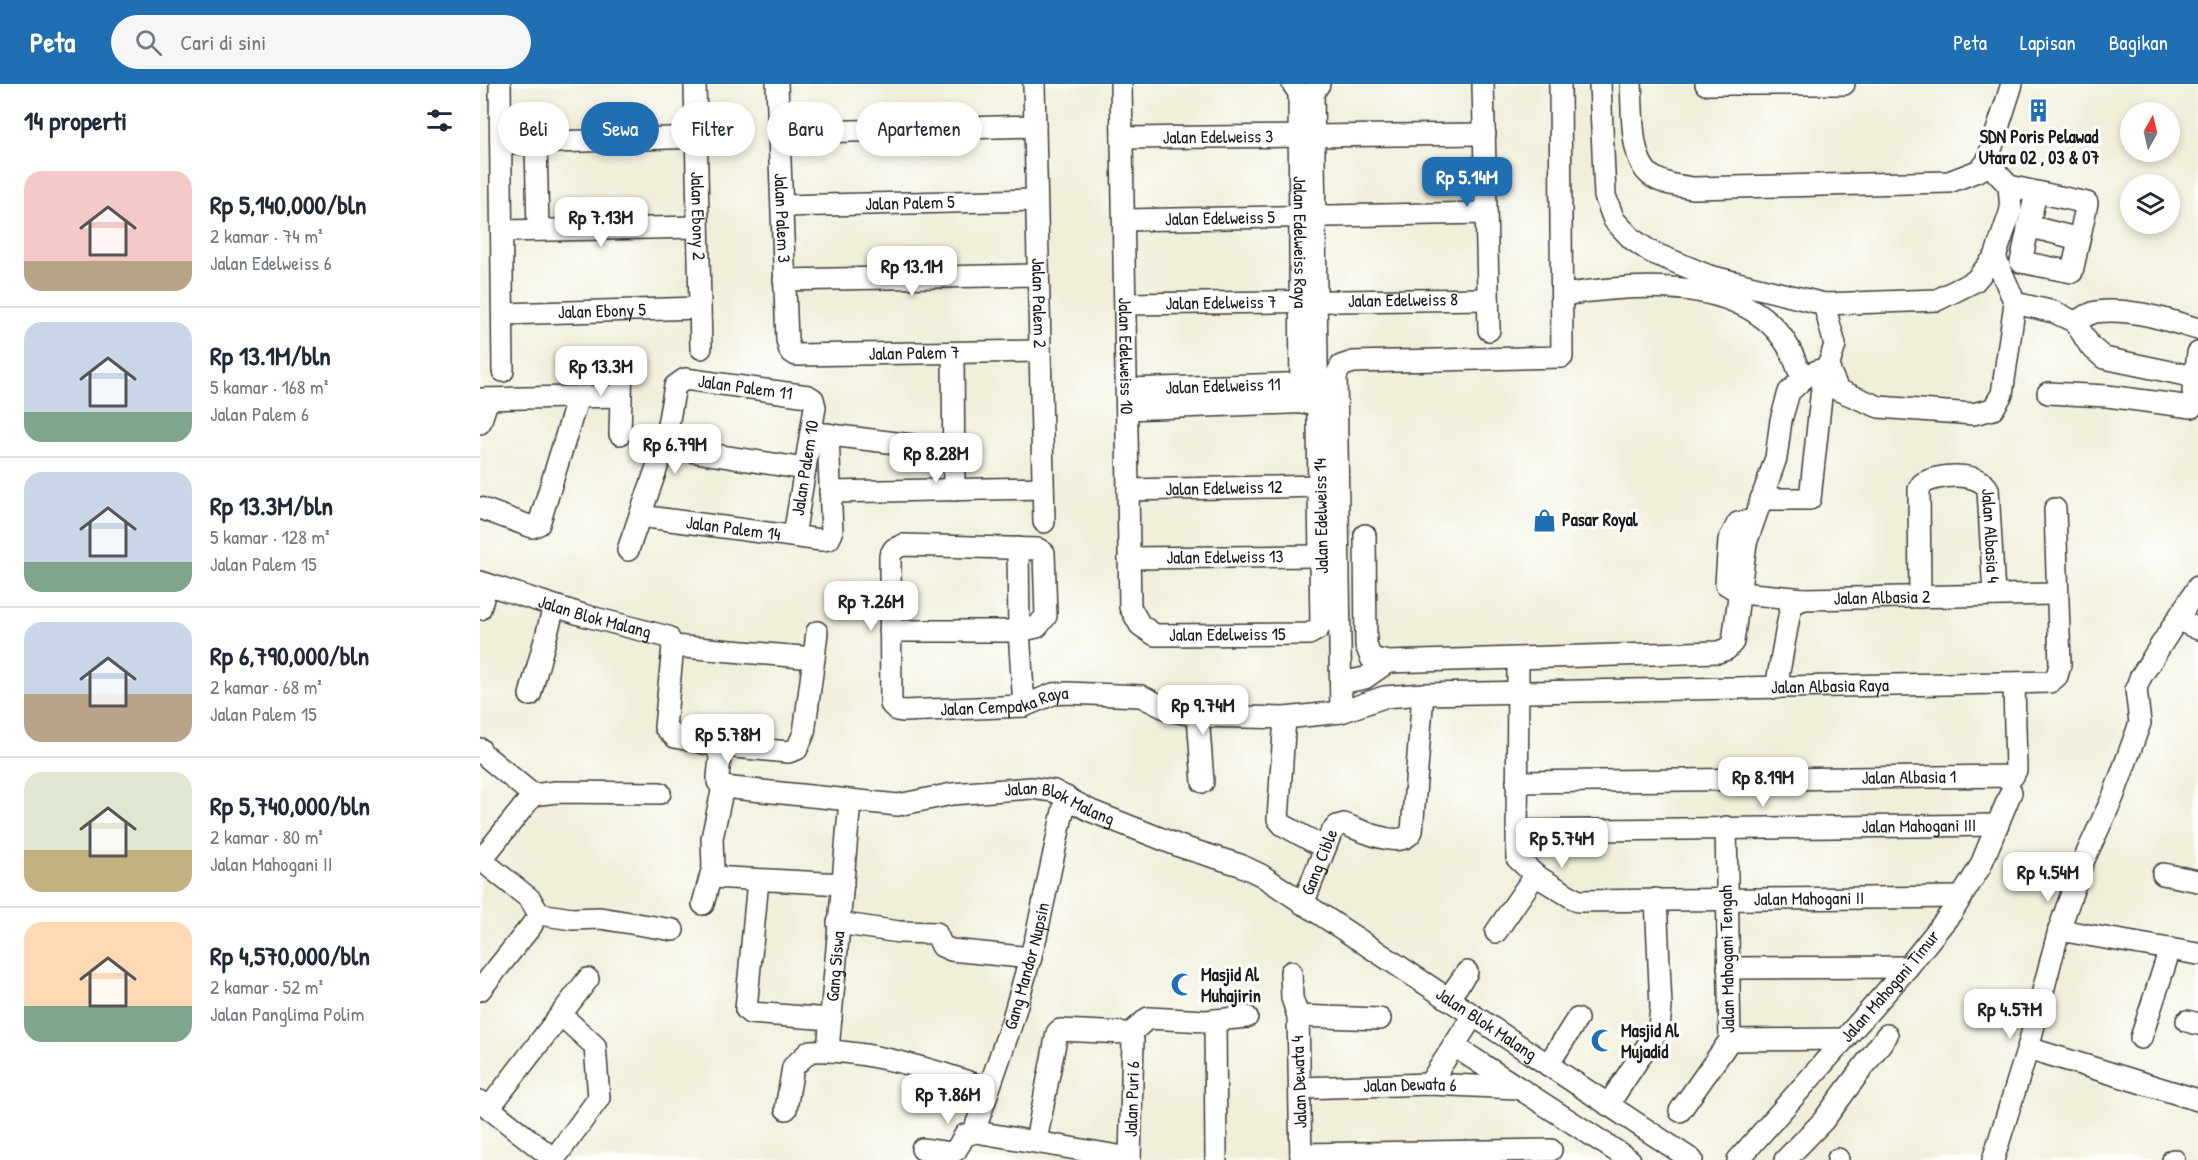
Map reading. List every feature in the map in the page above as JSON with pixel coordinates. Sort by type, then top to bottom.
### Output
[{"type":"street","points":[[500,84],[500,102]]},
{"type":"street","name":"Jalan Ebony 2","points":[[695,84],[695,102]]},
{"type":"street","name":"Jalan Palem 3","points":[[777,84],[778,102]]},
{"type":"street","name":"Jalan Palem 2","points":[[1034,84],[1043,504]]},
{"type":"street","name":"Jalan Edelweiss 10","points":[[1121,84],[1130,607],[1140,625]]},
{"type":"street","name":"Jalan Edelweiss Raya","points":[[1293,84],[1299,93],[1306,136],[1310,393]]},
{"type":"street","name":"Jalan Edelweiss Raya","points":[[1306,136],[1313,93],[1318,84]]},
{"type":"street","points":[[1484,84],[1488,330]]},
{"type":"street","points":[[1341,712],[1336,379],[1338,370],[1341,366],[1353,362],[1559,359],[1564,353],[1560,84]]},
{"type":"street","points":[[1600,84],[1605,196],[1614,220],[1632,239],[1651,252],[1709,276],[1824,304],[1937,300],[1975,281],[1995,257],[2011,210],[2009,186]]},
{"type":"street","points":[[1631,84],[1635,145],[1642,165],[1651,176],[1668,184],[1694,188],[1949,182],[1980,170],[1987,162],[2012,84]]},
{"type":"street","points":[[1706,84],[1844,84]]},
{"type":"street","points":[[844,131],[1035,126]]},
{"type":"street","name":"Jalan Edelweiss 3","points":[[1122,138],[1485,134]]},
{"type":"street","points":[[569,142],[671,138]]},
{"type":"street","points":[[501,156],[503,371]]},
{"type":"street","points":[[536,156],[538,230]]},
{"type":"street","name":"Jalan Ebony 2","points":[[696,156],[701,348]]},
{"type":"street","name":"Jalan Palem 3","points":[[780,156],[787,340],[790,351]]},
{"type":"street","points":[[1987,162],[2009,186],[2087,202],[2072,272],[2021,262],[2036,192]]},
{"type":"street","name":"Jalan Palem 5","points":[[782,206],[1036,200]]},
{"type":"street","name":"Jalan Edelweiss 5","points":[[1124,220],[1486,213]]},
{"type":"street","points":[[503,231],[698,226]]},
{"type":"street","points":[[2028,226],[2079,239]]},
{"type":"street","points":[[1563,295],[1600,289],[1646,287],[1731,300],[1767,319],[1782,334],[1798,369],[1820,370],[1838,390],[1879,407],[1974,414],[1993,409],[2002,394],[2015,303],[1995,257]]},
{"type":"street","points":[[784,280],[1038,275]]},
{"type":"street","name":"Jalan Edelweiss 8","points":[[1308,302],[1488,299]]},
{"type":"street","name":"Jalan Edelweiss 7","points":[[1125,304],[1308,302]]},
{"type":"street","points":[[2015,303],[2054,312],[2075,322],[2090,346],[2104,358],[2195,377]]},
{"type":"street","points":[[1365,535],[1367,653],[1371,658],[1388,662],[1518,660],[1718,652],[1727,649],[1733,642],[1741,594],[1726,584],[1729,540],[1738,523],[1753,520],[1776,458],[1780,420],[1789,392],[1820,370],[1835,345],[1824,304]]},
{"type":"street","name":"Jalan Ebony 5","points":[[504,314],[699,308]]},
{"type":"street","points":[[2075,322],[2095,312],[2124,313],[2151,316],[2198,328]]},
{"type":"street","name":"Jalan Palem 7","points":[[790,351],[796,355],[1040,351]]},
{"type":"street","points":[[959,353],[962,490]]},
{"type":"street","points":[[2048,393],[2107,396],[2195,412],[2198,353]]},
{"type":"street","points":[[620,434],[622,362]]},
{"type":"street","points":[[1761,499],[1810,499],[1820,370]]},
{"type":"street","name":"Jalan Palem 11","points":[[664,447],[675,387],[679,381],[700,381],[808,396],[813,399]]},
{"type":"street","name":"Jalan Edelweiss 11","points":[[1127,399],[1310,393]]},
{"type":"street","name":"Jalan Edelweiss 14","points":[[1310,393],[1320,486],[1323,616],[1318,629]]},
{"type":"street","points":[[480,423],[484,399],[621,396]]},
{"type":"street","points":[[480,508],[532,527],[539,524],[578,397]]},
{"type":"street","name":"Jalan Palem 10","points":[[813,399],[831,499],[832,533],[828,539]]},
{"type":"street","points":[[819,433],[912,445]]},
{"type":"street","name":"Jalan Palem 10","points":[[794,536],[804,469],[819,433]]},
{"type":"street","points":[[628,550],[664,447],[804,469]]},
{"type":"street","name":"Jalan Albasia 4","points":[[1920,597],[1919,489],[1922,484],[1935,478],[1974,477],[1982,481],[1988,489],[1994,595]]},
{"type":"street","name":"Jalan Edelweiss 12","points":[[1128,490],[1320,486]]},
{"type":"street","points":[[831,499],[962,490],[1043,504]]},
{"type":"street","points":[[831,499],[1043,504]]},
{"type":"street","points":[[2055,509],[2056,594]]},
{"type":"street","name":"Jalan Palem 14","points":[[640,516],[828,539]]},
{"type":"street","name":"Jalan Cempaka Raya","points":[[1019,631],[1018,548],[898,546],[890,556],[891,704],[897,710],[1024,706],[1041,698],[1066,693],[1141,696],[1169,710],[1198,716],[1285,718],[1341,712],[1384,697],[1423,694],[1517,693]]},
{"type":"street","name":"Jalan Edelweiss 13","points":[[1129,558],[1321,556]]},
{"type":"street","points":[[480,609],[483,583]]},
{"type":"street","name":"Jalan Blok Malang","points":[[483,583],[554,607],[668,637],[673,645],[665,727],[675,737],[714,744]]},
{"type":"street","points":[[1993,1160],[2028,1048],[2059,930],[2073,888],[2113,797],[2139,723],[2136,689],[2140,678],[2189,624],[2198,586]]},
{"type":"street","name":"Jalan Albasia 2","points":[[1741,594],[1804,599],[2056,594]]},
{"type":"street","name":"Jalan Albasia Raya","points":[[1517,693],[2050,682],[2057,676],[2060,665],[2056,594]]},
{"type":"street","points":[[1776,688],[1790,611],[1794,603],[1804,599]]},
{"type":"street","points":[[530,695],[554,607]]},
{"type":"street","name":"Jalan Edelweiss 15","points":[[1140,625],[1155,635],[1309,634],[1318,629]]},
{"type":"street","points":[[890,631],[1019,631],[1024,706]]},
{"type":"street","points":[[714,744],[788,752],[797,749],[804,733],[817,632]]},
{"type":"street","points":[[673,645],[814,658]]},
{"type":"street","points":[[1496,932],[1530,871],[1517,858],[1518,660]]},
{"type":"street","points":[[1341,683],[1365,678],[1388,662]]},
{"type":"street","name":"Jalan Mahogani Timur","points":[[1738,1160],[1908,967],[1962,897],[1980,867],[1998,825],[2016,770],[2014,684]]},
{"type":"street","name":"Gang Cible","points":[[1303,904],[1331,833],[1337,826],[1344,824],[1391,840],[1401,841],[1408,838],[1412,831],[1423,694]]},
{"type":"street","points":[[1198,716],[1203,782]]},
{"type":"street","points":[[1285,718],[1278,819],[1283,825],[1325,848]]},
{"type":"street","points":[[703,904],[711,877],[712,838],[723,787],[717,778],[721,753],[714,744]]},
{"type":"street","points":[[480,749],[534,795]]},
{"type":"street","name":"Jalan Albasia 1","points":[[1517,782],[2012,784]]},
{"type":"street","name":"Jalan Blok Malang","points":[[723,787],[898,805],[935,796],[1031,788],[1054,791],[1091,811],[1182,847],[1240,865],[1261,875],[1692,1160]]},
{"type":"street","points":[[660,793],[556,792],[534,795],[481,859],[530,899],[539,914],[572,919],[600,918],[673,930]]},
{"type":"street","name":"Gang Mandor Nupsin","points":[[976,1132],[1030,958],[1066,797]]},
{"type":"street","name":"Gang Siswa","points":[[828,1050],[850,801]]},
{"type":"street","name":"Jalan Mahogani III","points":[[1517,831],[1998,825]]},
{"type":"street","name":"Jalan Mahogani Tengah","points":[[1680,1111],[1730,1040],[1726,827]]},
{"type":"street","name":"Jalan Mahogani II","points":[[1530,871],[1584,903],[1656,899],[1962,897]]},
{"type":"street","points":[[2163,874],[2198,881]]},
{"type":"street","points":[[711,877],[843,884]]},
{"type":"street","points":[[758,880],[746,1009],[750,1013],[831,1020]]},
{"type":"street","points":[[1608,1105],[1659,1028],[1661,1007],[1656,899]]},
{"type":"street","points":[[838,923],[899,932],[936,933],[942,946],[951,950],[1030,958]]},
{"type":"street","points":[[480,990],[531,925]]},
{"type":"street","points":[[2059,930],[2198,954]]},
{"type":"street","points":[[2141,1038],[2170,949]]},
{"type":"street","points":[[1728,968],[1908,967]]},
{"type":"street","points":[[1291,972],[1292,998],[1298,1016]]},
{"type":"street","points":[[1448,999],[1467,972]]},
{"type":"street","points":[[561,1015],[595,1046],[599,1098],[555,1160],[485,1105],[561,1015],[588,979]]},
{"type":"street","name":"Jalan Dewata 4","points":[[1301,1157],[1298,1016],[1380,1019]]},
{"type":"street","points":[[1430,1084],[1473,1016]]},
{"type":"street","points":[[1036,1141],[1060,1030],[1132,1037],[1148,1018],[1215,1020],[1247,1017]]},
{"type":"street","points":[[1548,1065],[1577,1019]]},
{"type":"street","points":[[1215,1020],[1216,1160]]},
{"type":"street","points":[[1785,1160],[1823,1121],[1887,1035]]},
{"type":"street","name":"Jalan Puri 6","points":[[1130,1159],[1132,1037]]},
{"type":"street","points":[[1730,1040],[1845,1039]]},
{"type":"street","points":[[1454,1046],[1630,1160]]},
{"type":"street","points":[[2028,1048],[2198,1100]]},
{"type":"street","points":[[786,1109],[796,1061],[810,1051],[828,1050],[936,1071],[988,1089]]},
{"type":"street","name":"Jalan Dewata 6","points":[[1300,1088],[1430,1084],[1518,1088]]},
{"type":"street","points":[[1301,1157],[1547,1155],[1573,1123]]},
{"type":"street","points":[[921,1149],[950,1153],[956,1150],[965,1135],[976,1132],[1130,1159]]},
{"type":"place","name":"SDN Poris Pelawad Utara 02 , 03 & 07","points":[[2039,111]]},
{"type":"place","name":"Pasar Royal","points":[[1544,520]]},
{"type":"place","name":"Masjid Al Muhajirin","points":[[1183,985]]},
{"type":"place","name":"Masjid Al Mujadid","points":[[1603,1041]]}]
